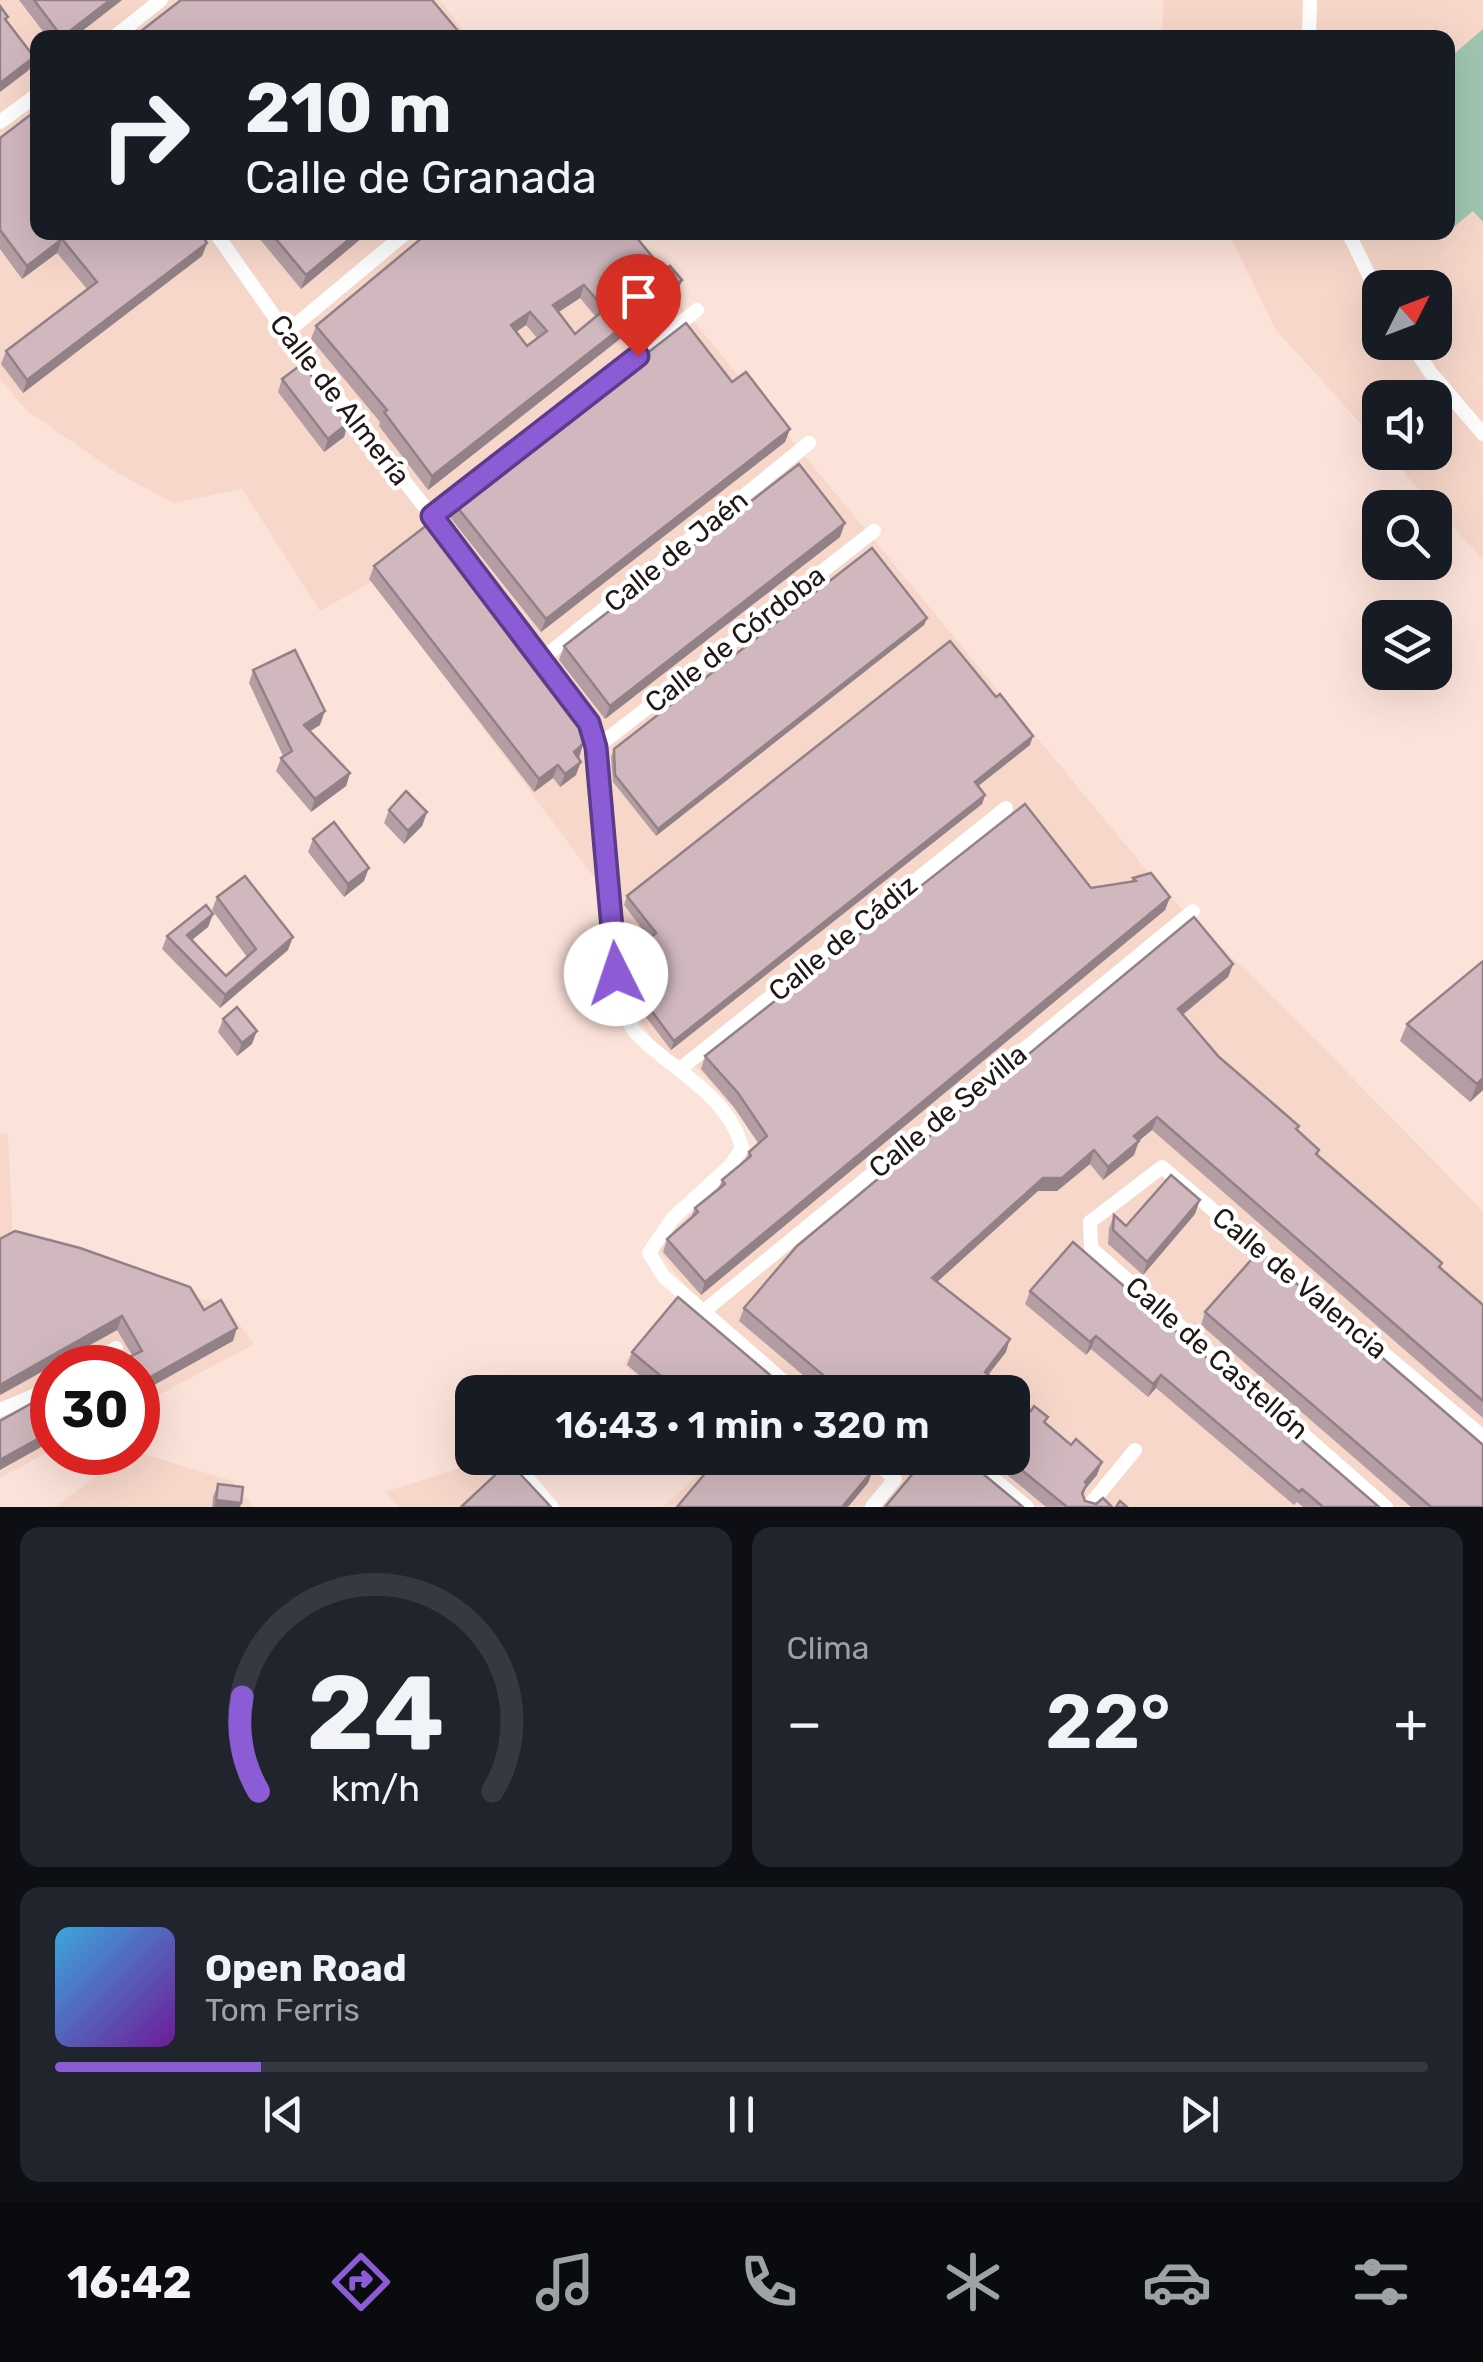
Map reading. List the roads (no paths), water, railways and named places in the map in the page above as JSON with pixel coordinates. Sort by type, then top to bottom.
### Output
[{"type":"street","points":[[123,30],[161,0]]},
{"type":"street","points":[[1309,30],[1310,0]]},
{"type":"street","points":[[0,122],[30,100]]},
{"type":"street","name":"Calle de Almería","points":[[221,240],[286,333],[432,516],[589,723],[596,747],[619,998],[634,1031],[680,1068],[727,1115],[742,1148],[731,1166],[672,1219],[649,1252],[664,1276],[776,1375]]},
{"type":"street","points":[[286,333],[396,240]]},
{"type":"street","points":[[1352,240],[1366,270]]},
{"type":"street","points":[[432,516],[698,310]]},
{"type":"street","points":[[1422,360],[1483,434]]},
{"type":"street","name":"Calle de Jaén","points":[[542,659],[809,443]]},
{"type":"street","name":"Calle de Córdoba","points":[[596,747],[874,530]]},
{"type":"street","name":"Calle de Cádiz","points":[[680,1068],[1006,808]]},
{"type":"street","name":"Calle de Sevilla","points":[[703,1312],[1193,911]]},
{"type":"street","name":"Calle de Valencia","points":[[1115,1203],[1162,1168],[1483,1436]]},
{"type":"street","name":"Calle de Castellón","points":[[1115,1203],[1090,1222],[1092,1248],[1386,1507]]},
{"type":"street","points":[[0,1410],[30,1397]]},
{"type":"street","points":[[1088,1507],[1135,1450]]},
{"type":"street","points":[[525,1475],[552,1507]]},
{"type":"street","points":[[872,1507],[895,1478],[891,1475]]},
{"type":"street","points":[[989,1475],[1027,1507]]}]
